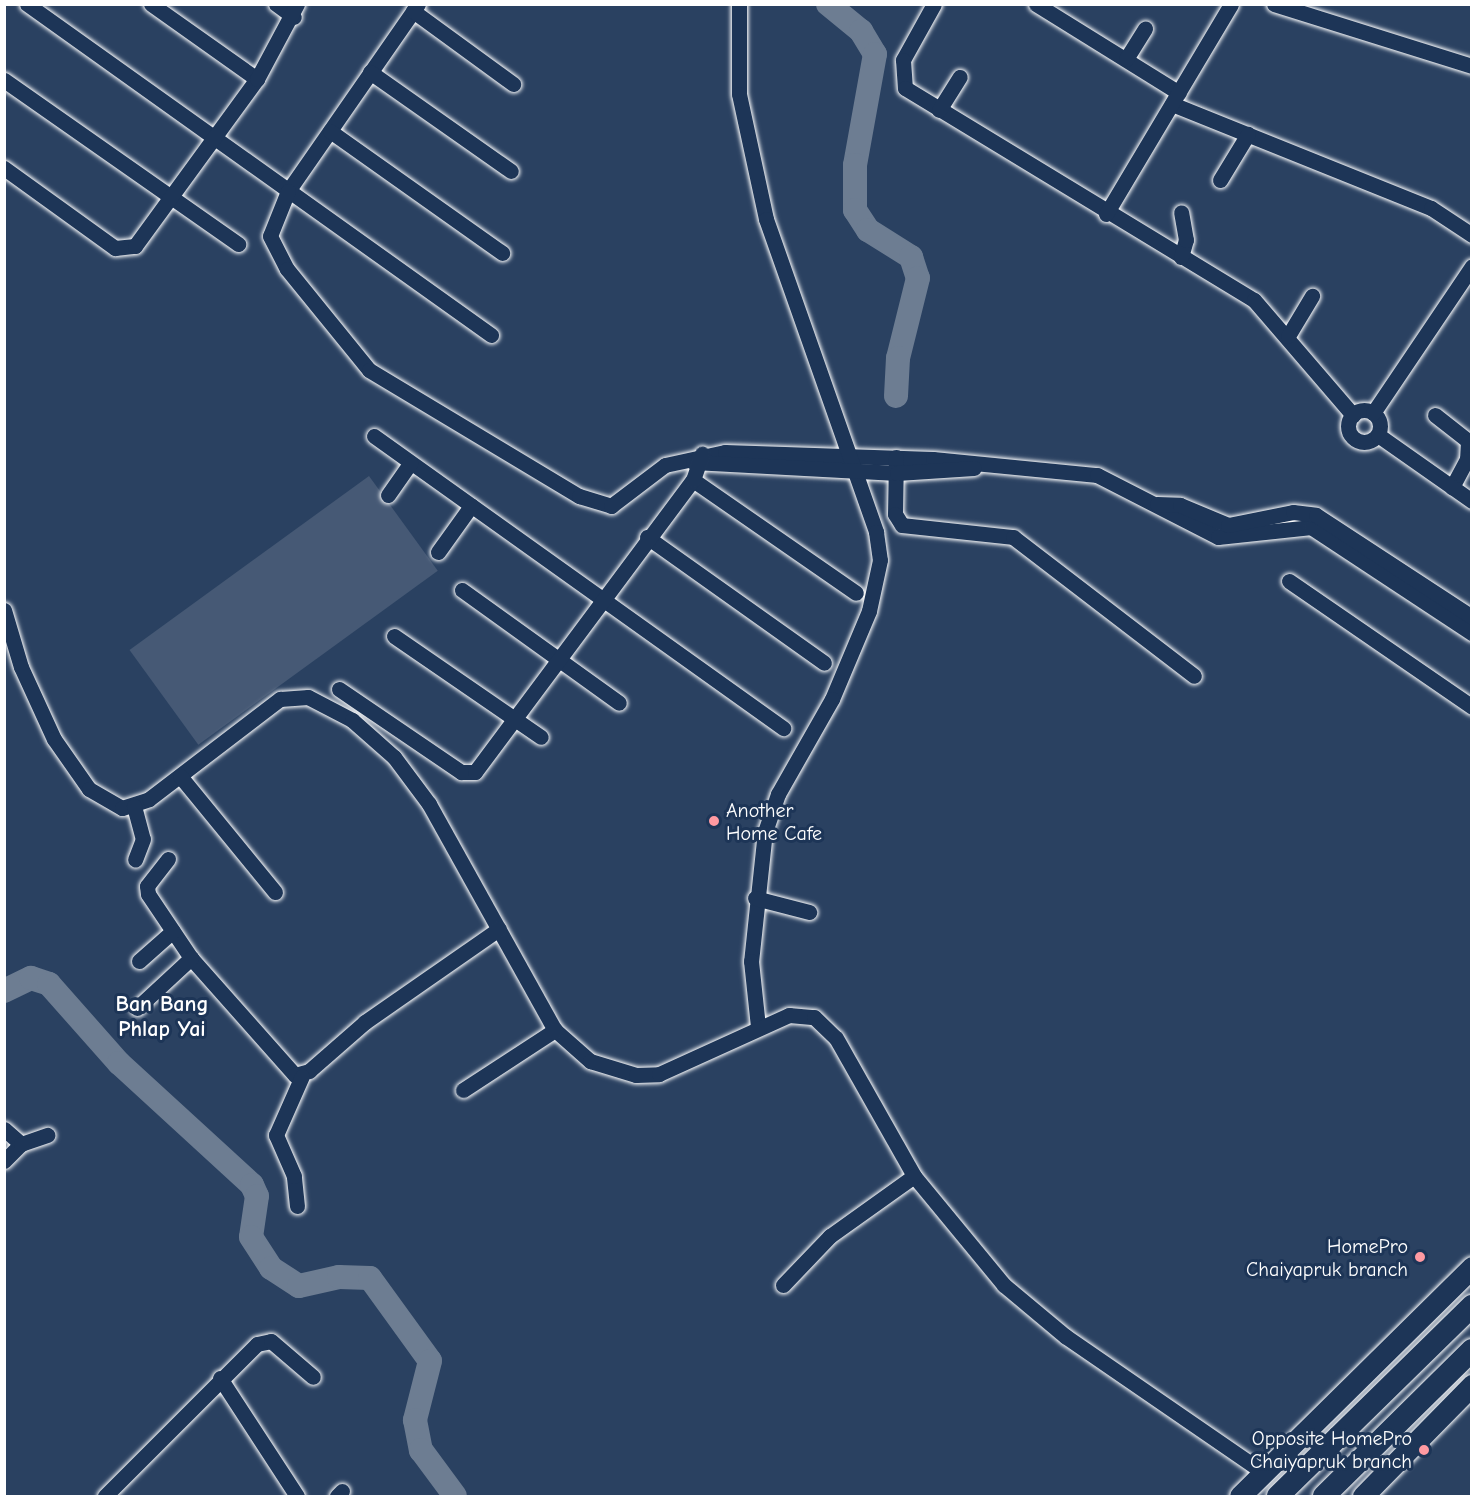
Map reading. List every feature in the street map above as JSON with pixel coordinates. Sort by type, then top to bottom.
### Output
[{"type":"main road","points":[[1240,1497],[1472,1267]]},
{"type":"main road","points":[[1278,1497],[1472,1306]]},
{"type":"main road","points":[[1324,1497],[1472,1350]]},
{"type":"main road","points":[[1358,1462],[1390,1448],[1472,1374]]},
{"type":"main road","points":[[1363,1497],[1472,1385]]},
{"type":"street","points":[[27,4],[491,335]]},
{"type":"street","points":[[151,4],[257,80]]},
{"type":"street","points":[[4,168],[123,250],[135,246],[257,80],[295,11],[276,4]]},
{"type":"street","points":[[739,4],[737,72],[751,155],[776,259],[878,541],[878,578],[832,699],[770,814],[755,898],[751,984],[758,1027]]},
{"type":"street","points":[[934,4],[903,60],[900,77],[910,92],[1106,214],[1254,300],[1288,336],[1353,415]]},
{"type":"street","points":[[1036,4],[1126,59],[1176,98],[1248,134],[1431,208],[1472,235]]},
{"type":"street","points":[[1106,214],[1231,4]]},
{"type":"street","points":[[1274,4],[1472,66]]},
{"type":"street","points":[[513,84],[416,8],[288,191],[270,236],[287,269],[360,361],[594,504],[619,502],[657,470],[685,459],[897,457],[980,467],[1097,474],[1218,537],[1270,524],[1301,525],[1322,532],[1436,603],[1472,633]]},
{"type":"street","points":[[1126,59],[1145,29]]},
{"type":"street","points":[[370,72],[511,171]]},
{"type":"street","points":[[939,110],[960,76]]},
{"type":"street","points":[[4,80],[238,244]]},
{"type":"street","points":[[330,131],[502,253]]},
{"type":"street","points":[[1220,180],[1248,134]]},
{"type":"street","points":[[1181,212],[1186,240],[1181,256]]},
{"type":"street","points":[[1373,413],[1472,266]]},
{"type":"street","points":[[1288,336],[1312,296]]},
{"type":"street","points":[[1353,415],[1373,413]]},
{"type":"street","points":[[1353,415],[1348,430],[1354,439],[1364,442],[1378,435],[1381,426],[1373,413]]},
{"type":"street","points":[[1435,415],[1468,441],[1467,459],[1452,487]]},
{"type":"street","points":[[1378,435],[1472,501]]},
{"type":"street","points":[[374,436],[783,728]]},
{"type":"street","points":[[848,456],[897,473],[980,467]]},
{"type":"street","points":[[897,457],[896,514],[902,525],[1013,537],[1194,676]]},
{"type":"street","points":[[339,689],[461,772],[481,768],[557,659],[647,537],[693,480],[701,459]]},
{"type":"street","points":[[388,495],[410,463]]},
{"type":"street","points":[[693,480],[856,594]]},
{"type":"street","points":[[438,552],[471,506]]},
{"type":"street","points":[[647,537],[824,663]]},
{"type":"street","points":[[1289,581],[1472,707]]},
{"type":"street","points":[[462,590],[619,703]]},
{"type":"street","points":[[1436,603],[1472,617]]},
{"type":"street","points":[[4,610],[21,667],[77,775],[103,802],[134,806],[180,776],[280,699],[297,695],[323,702],[373,737],[411,778],[555,1030],[590,1060],[649,1075],[686,1065],[758,1027],[796,1013],[825,1024],[914,1176],[987,1267],[1058,1331],[1264,1473]]},
{"type":"street","points":[[394,636],[541,737]]},
{"type":"street","points":[[180,776],[275,892]]},
{"type":"street","points":[[134,806],[143,839],[135,860]]},
{"type":"street","points":[[168,859],[147,888],[172,931],[191,958],[290,1071],[302,1076]]},
{"type":"street","points":[[755,898],[809,912]]},
{"type":"street","points":[[297,1206],[294,1176],[276,1135],[302,1076],[365,1022],[499,929]]},
{"type":"street","points":[[139,961],[172,931]]},
{"type":"street","points":[[137,1008],[191,958]]},
{"type":"street","points":[[463,1090],[555,1030]]},
{"type":"street","points":[[4,1129],[21,1144]]},
{"type":"street","points":[[4,1161],[21,1144],[47,1135]]},
{"type":"street","points":[[783,1285],[830,1236],[914,1176]]},
{"type":"street","points":[[105,1497],[220,1378],[264,1341],[285,1350],[313,1377]]},
{"type":"street","points":[[220,1378],[297,1497]]},
{"type":"shaded area","points":[[369,476],[438,571],[198,745],[130,650]]},
{"type":"waterway","points":[[828,4],[861,31],[875,54],[855,165],[855,210],[868,230],[911,257],[918,278],[898,358],[896,396]]},
{"type":"waterway","points":[[4,991],[31,978],[49,984],[119,1063],[252,1185],[257,1196],[251,1237],[271,1268],[299,1286],[339,1277],[370,1278],[430,1361],[415,1420],[421,1450],[455,1496]]},
{"type":"place","name":"Another Home Cafe","points":[[714,821]]},
{"type":"place","name":"HomePro Chaiyapruk branch","points":[[1420,1257]]},
{"type":"place","name":"Opposite HomePro Chaiyapruk branch","points":[[1424,1450]]},
{"type":"district","name":"Ban Bang Phlap Yai","points":[[162,1016]]}]
